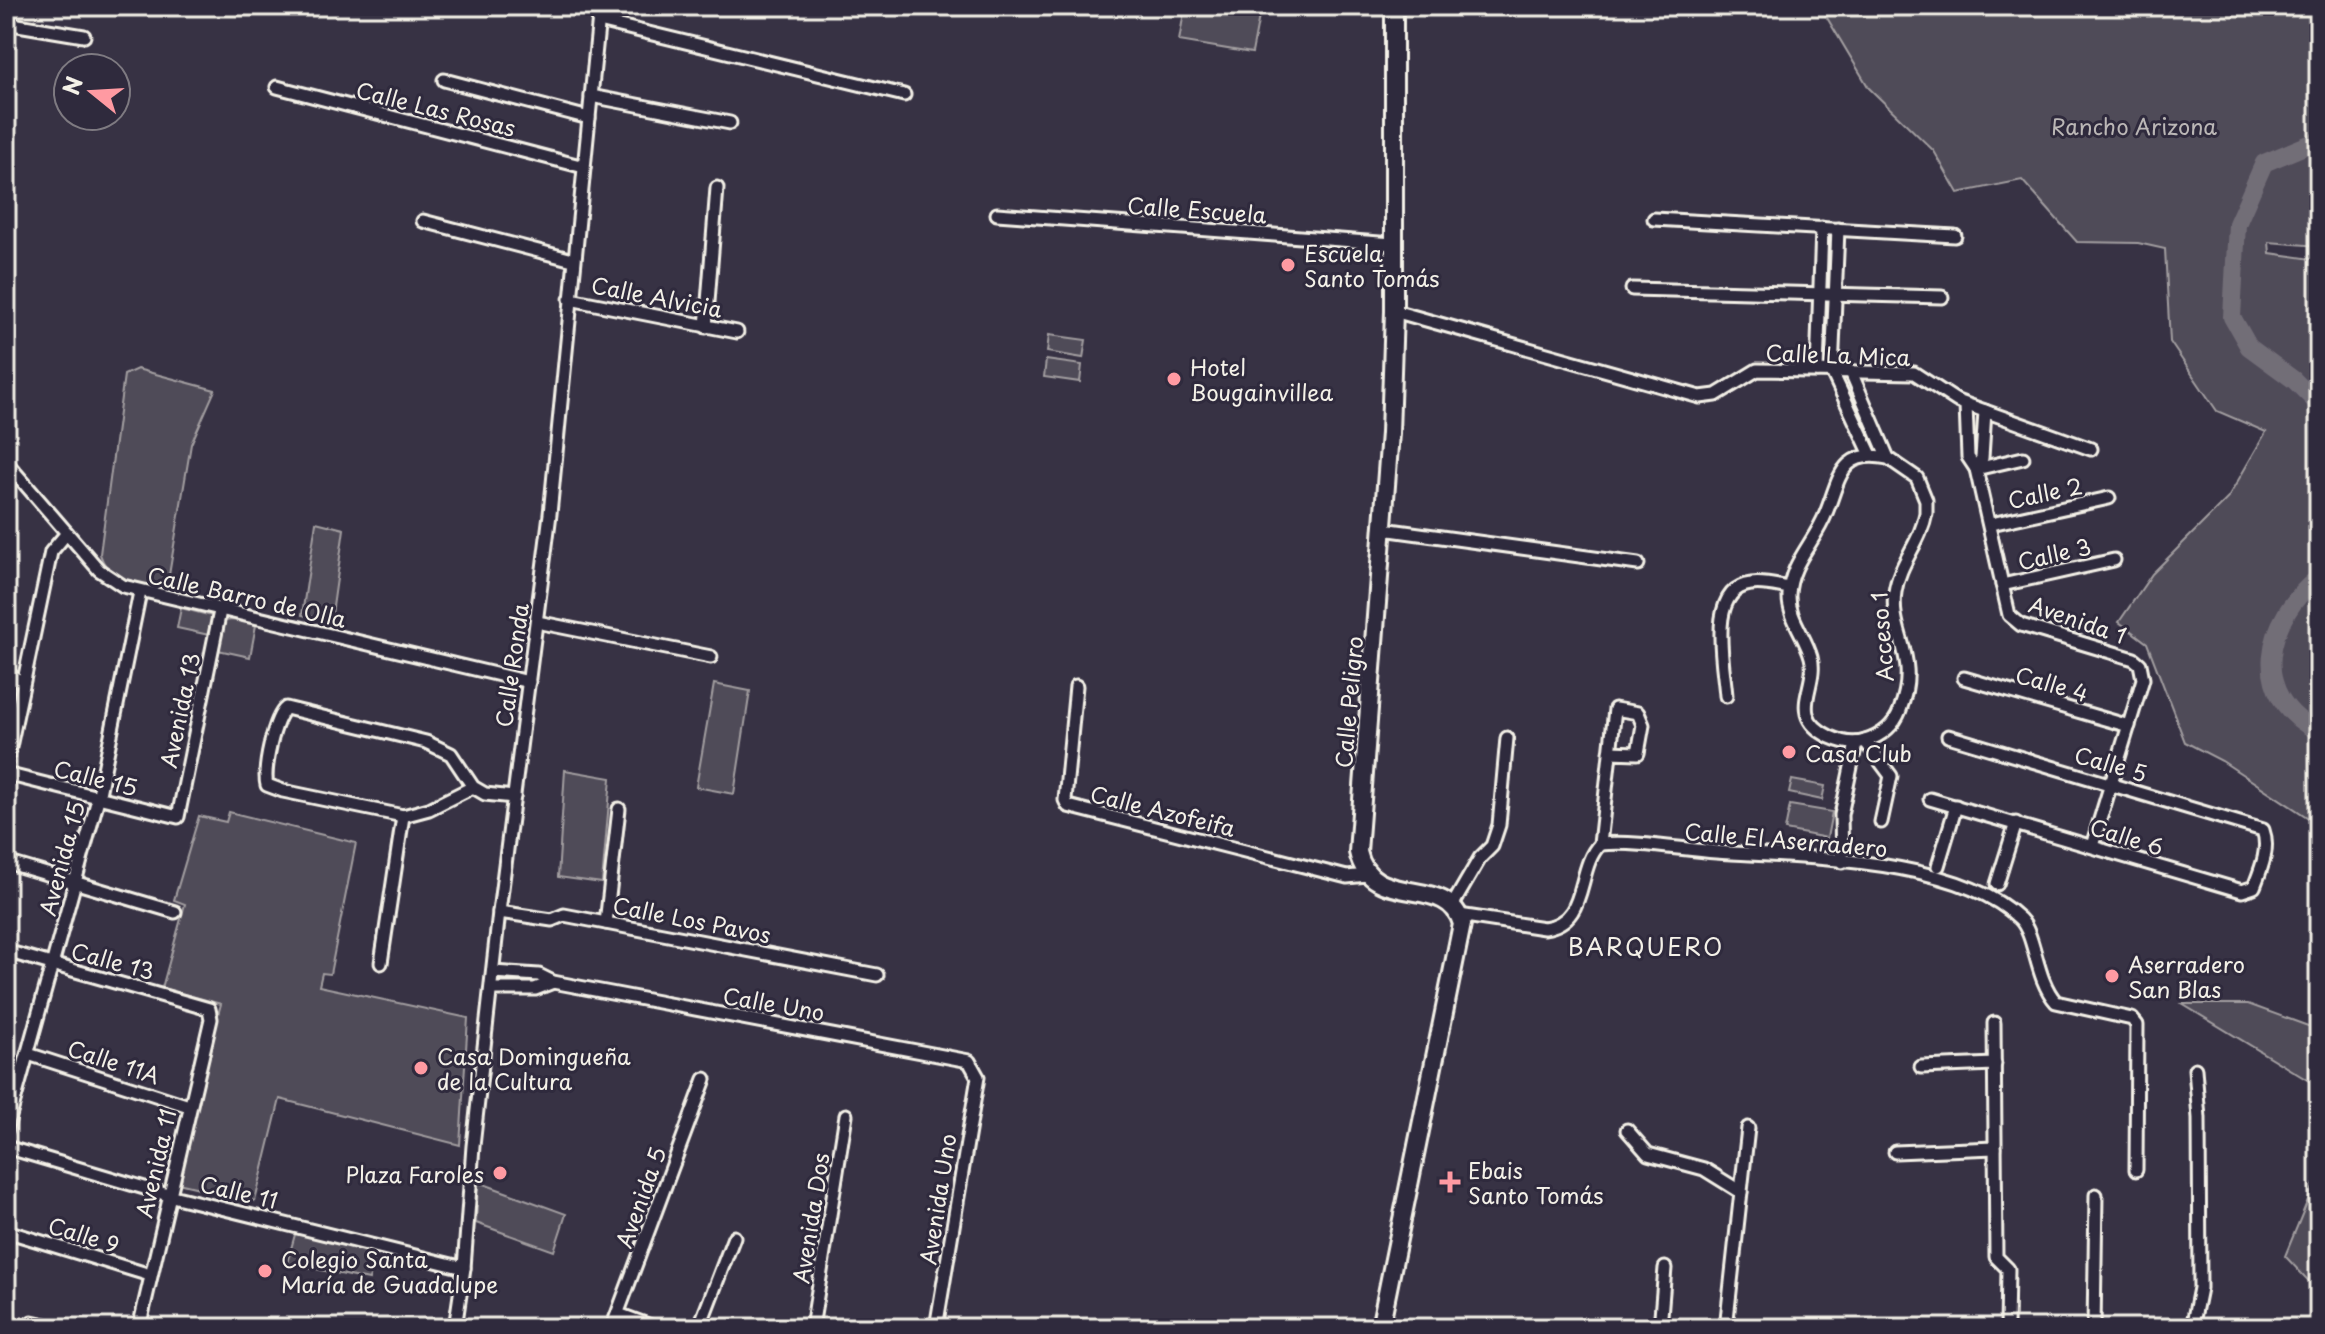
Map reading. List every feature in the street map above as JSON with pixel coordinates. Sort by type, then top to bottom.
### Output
[{"type":"main road","name":"Calle Peligro","points":[[1367,875],[1361,866],[1359,837],[1383,529],[1394,311],[1394,6]]},
{"type":"main road","points":[[1367,875],[1376,882],[1430,896],[1456,910],[1460,941],[1380,1328]]},
{"type":"street","name":"Calle Ronda","points":[[455,1328],[464,1268],[473,1146],[499,912],[537,622],[600,6]]},
{"type":"street","points":[[599,21],[904,95]]},
{"type":"street","points":[[6,23],[84,36]]},
{"type":"street","points":[[444,80],[589,118]]},
{"type":"street","name":"Calle Las Rosas","points":[[277,87],[584,167]]},
{"type":"street","points":[[591,96],[730,123]]},
{"type":"street","points":[[706,327],[717,188]]},
{"type":"street","name":"Calle Escuela","points":[[997,214],[1393,244]]},
{"type":"street","points":[[1654,219],[1955,236]]},
{"type":"street","points":[[423,221],[573,260]]},
{"type":"street","points":[[1817,371],[1822,228]]},
{"type":"street","points":[[1838,229],[1832,372],[1871,455],[1854,459],[1838,477],[1825,515],[1794,569],[1789,588],[1792,616],[1812,664],[1805,697],[1809,717],[1826,735],[1861,742],[1891,776],[1881,822]]},
{"type":"street","points":[[1632,289],[1942,297]]},
{"type":"street","name":"Calle Alvicia","points":[[570,299],[737,332]]},
{"type":"street","name":"Calle La Mica","points":[[1394,311],[1700,397],[1716,395],[1757,370],[1914,373],[1966,405],[2091,449]]},
{"type":"street","name":"Acceso 1","points":[[1851,372],[1888,458]]},
{"type":"street","name":"Avenida 1","points":[[1966,405],[1968,457],[1976,469],[1991,524],[2009,615],[2021,625],[2134,659],[2140,664],[2143,679],[2092,846]]},
{"type":"street","name":"Avenida 1","points":[[1976,469],[1982,458],[1985,411]]},
{"type":"street","name":"Acceso 1","points":[[1861,742],[1886,731],[1893,722],[1906,689],[1908,656],[1894,600],[1901,568],[1926,513],[1926,500],[1917,478],[1888,458],[1871,455]]},
{"type":"street","points":[[1976,469],[2023,458]]},
{"type":"street","name":"Calle Barro de Olla","points":[[6,462],[104,574],[140,592],[529,682]]},
{"type":"street","name":"Calle 2","points":[[1991,524],[2109,498]]},
{"type":"street","points":[[1383,529],[1638,564]]},
{"type":"street","points":[[6,766],[51,552],[67,533]]},
{"type":"street","name":"Calle 3","points":[[2002,585],[2114,560]]},
{"type":"street","points":[[1726,696],[1721,623],[1728,598],[1749,584],[1789,588]]},
{"type":"street","name":"Avenida 15","points":[[6,1131],[98,799],[140,592]]},
{"type":"street","name":"Avenida 13","points":[[178,817],[220,611]]},
{"type":"street","points":[[537,622],[711,657]]},
{"type":"street","points":[[6,674],[23,682]]},
{"type":"street","name":"Calle 4","points":[[1964,678],[2129,726]]},
{"type":"street","name":"Calle Azofeifa","points":[[1076,686],[1065,800],[1068,806],[1347,877],[1367,875]]},
{"type":"street","points":[[473,787],[429,809],[403,816],[267,785],[264,774],[279,716],[286,708],[426,742],[451,754],[473,787],[485,794],[514,797]]},
{"type":"street","name":"Calle 5","points":[[1948,736],[2263,830]]},
{"type":"street","points":[[1507,738],[1499,825],[1492,846],[1480,858],[1456,910],[1544,928],[1556,927],[1574,910],[1593,855],[1600,844],[1610,752]]},
{"type":"street","points":[[1842,862],[1843,793],[1861,742]]},
{"type":"street","name":"Calle 15","points":[[6,774],[178,817]]},
{"type":"street","name":"Calle 6","points":[[1930,799],[2247,891],[2254,887],[2261,865],[2266,845],[2263,830]]},
{"type":"street","points":[[1938,866],[1956,806]]},
{"type":"street","points":[[606,923],[619,809]]},
{"type":"street","points":[[381,963],[403,816]]},
{"type":"street","points":[[1997,884],[2016,823]]},
{"type":"street","name":"Calle El Aserradero","points":[[1600,844],[1873,864],[1968,887],[1995,900],[2023,922],[2041,975],[2056,1002],[2135,1021],[2139,1028],[2136,1170]]},
{"type":"street","points":[[6,862],[175,912]]},
{"type":"street","name":"Calle Los Pavos","points":[[499,912],[552,920],[564,915],[877,975]]},
{"type":"street","name":"Calle 13","points":[[6,951],[209,1009]]},
{"type":"street","name":"Calle Uno","points":[[493,972],[539,975],[553,982],[962,1057],[976,1068],[978,1077]]},
{"type":"street","name":"Calle Uno","points":[[491,989],[535,989],[553,982]]},
{"type":"street","name":"Avenida 11","points":[[139,1328],[211,1019],[209,1009]]},
{"type":"street","points":[[1994,1023],[1996,1257],[2008,1269],[2007,1328]]},
{"type":"street","name":"Calle 11A","points":[[28,1054],[189,1106]]},
{"type":"street","points":[[1921,1067],[1995,1064]]},
{"type":"street","points":[[2192,1328],[2200,1288],[2199,1118],[2195,1069]]},
{"type":"street","name":"Avenida Uno","points":[[936,1328],[978,1077]]},
{"type":"street","name":"Avenida 5","points":[[612,1328],[705,1079]]},
{"type":"street","name":"Avenida Dos","points":[[812,1328],[846,1115]]},
{"type":"street","points":[[1726,1328],[1748,1128]]},
{"type":"street","points":[[1627,1130],[1648,1154],[1715,1174],[1741,1192]]},
{"type":"street","name":"Calle 11","points":[[6,1147],[168,1195],[464,1268]]},
{"type":"street","points":[[1895,1152],[1995,1148]]},
{"type":"street","points":[[2094,1328],[2096,1195]]},
{"type":"street","name":"Calle 9","points":[[6,1231],[150,1275]]},
{"type":"street","points":[[699,1328],[734,1237]]},
{"type":"street","points":[[1660,1328],[1665,1268]]},
{"type":"street","points":[[618,1314],[656,1328]]},
{"type":"street","points":[[32,1322],[59,1328]]},
{"type":"green space","points":[[1185,6],[1261,6],[1252,53],[1179,41]]},
{"type":"green space","name":"Rancho Arizona","points":[[1820,6],[2319,6],[2319,246],[2269,242],[2270,253],[2319,260],[2319,825],[2222,761],[2185,742],[2147,643],[2119,622],[2152,574],[2228,498],[2266,432],[2217,411],[2170,342],[2165,249],[2138,243],[2077,242],[2022,180],[1958,193],[1934,151],[1869,88]]},
{"type":"green space","points":[[1049,335],[1086,340],[1083,358],[1047,352]]},
{"type":"green space","points":[[1046,360],[1082,365],[1080,382],[1044,377]]},
{"type":"green space","points":[[137,369],[215,390],[191,444],[166,593],[118,577],[110,571],[100,554],[124,375]]},
{"type":"green space","points":[[316,522],[344,529],[331,621],[302,615]]},
{"type":"green space","points":[[181,608],[212,616],[209,635],[177,628]]},
{"type":"green space","points":[[225,621],[256,625],[250,657],[218,650]]},
{"type":"green space","points":[[714,684],[750,691],[734,794],[696,787]]},
{"type":"green space","points":[[565,770],[611,778],[602,883],[558,877]]},
{"type":"green space","points":[[1792,780],[1825,786],[1822,800],[1789,793]]},
{"type":"green space","points":[[1790,805],[1832,812],[1827,838],[1785,830]]},
{"type":"green space","points":[[229,812],[356,843],[330,974],[322,973],[319,986],[468,1018],[460,1145],[280,1099],[255,1201],[178,1183],[173,1175],[221,1004],[162,988],[185,904],[174,900],[199,816],[226,822]]},
{"type":"green space","points":[[2182,1004],[2248,1004],[2319,1030],[2319,1087]]},
{"type":"green space","points":[[2319,1173],[2319,1292],[2285,1256]]},
{"type":"green space","points":[[478,1182],[566,1214],[554,1251],[476,1223]]},
{"type":"green space","points":[[296,1231],[376,1254],[369,1280],[287,1263]]},
{"type":"waterway","points":[[2319,140],[2264,163],[2237,224],[2232,317],[2249,347],[2294,380],[2319,405]]},
{"type":"waterway","points":[[2319,577],[2286,614],[2276,635],[2272,657],[2273,678],[2281,698],[2296,717],[2319,732]]},
{"type":"place","name":"Escuela Santo Tomás","points":[[1288,265]]},
{"type":"place","name":"Hotel Bougainvillea","points":[[1174,379]]},
{"type":"place","name":"Casa Club","points":[[1789,752]]},
{"type":"place","name":"Aserradero San Blas","points":[[2112,976]]},
{"type":"place","name":"Casa Domingueña de la Cultura","points":[[421,1068]]},
{"type":"place","name":"Plaza Faroles","points":[[500,1173]]},
{"type":"place","name":"Ebais Santo Tomás","points":[[1450,1182]]},
{"type":"place","name":"Colegio Santa María de Guadalupe","points":[[265,1271]]},
{"type":"district","name":"BARQUERO","points":[[1646,946]]}]
